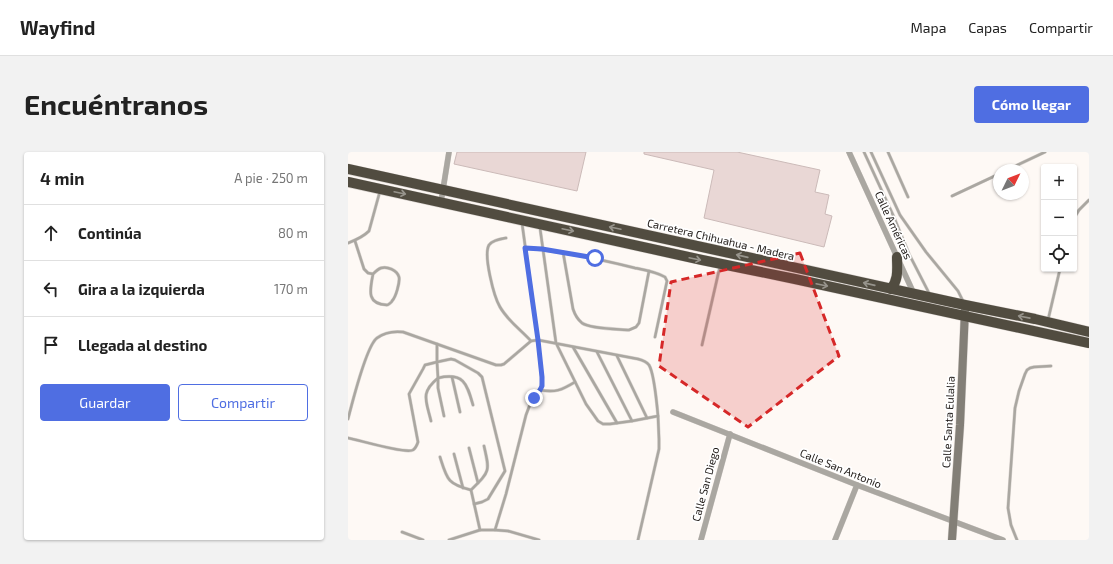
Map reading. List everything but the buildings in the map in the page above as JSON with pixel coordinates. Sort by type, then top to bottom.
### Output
[{"type":"highway","name":"Carretera Chihuahua - Madera","points":[[348,169],[1089,332]]},
{"type":"highway","name":"Carretera Chihuahua - Madera","points":[[348,182],[654,250],[1089,343]]},
{"type":"highway","points":[[629,244],[634,238],[632,231]]},
{"type":"highway","points":[[653,236],[650,243],[654,250]]},
{"type":"highway","points":[[891,289],[896,283],[897,257]]},
{"type":"street","points":[[441,202],[450,152]]},
{"type":"street","name":"Calle Américas","points":[[849,152],[920,307]]},
{"type":"street","name":"Calle Santa Eulalia","points":[[952,540],[960,425],[965,305]]},
{"type":"street","name":"Calle San Antonio","points":[[673,412],[857,485],[1003,540]]},
{"type":"street","name":"Calle San Diego","points":[[701,540],[730,434]]},
{"type":"street","points":[[834,540],[857,485]]},
{"type":"lane","points":[[864,152],[909,254],[922,278],[936,310]]},
{"type":"lane","points":[[871,152],[900,215],[926,252],[958,291],[965,305]]},
{"type":"lane","points":[[888,152],[908,197]]},
{"type":"lane","points":[[1019,164],[1045,152]]},
{"type":"lane","points":[[952,196],[993,177]]},
{"type":"lane","points":[[348,243],[355,241],[368,231],[381,189]]},
{"type":"lane","points":[[1077,214],[1089,200]]},
{"type":"lane","points":[[495,530],[506,494],[526,415],[529,407],[540,390],[542,382],[538,340],[519,207]]},
{"type":"lane","points":[[538,211],[556,343],[586,404],[598,421],[603,424],[632,421],[658,416]]},
{"type":"lane","points":[[506,238],[497,240],[489,246],[488,262],[492,285],[500,307],[509,319],[532,341]]},
{"type":"lane","points":[[355,241],[364,269],[368,273],[373,274],[382,268],[389,268],[398,275],[399,279],[396,294],[392,302],[387,305],[380,305],[372,299],[370,294],[370,286],[373,274]]},
{"type":"lane","points":[[525,248],[542,249],[595,258],[663,275],[667,282],[655,337]]},
{"type":"lane","points":[[563,252],[575,315],[580,322],[587,326],[629,330],[636,327],[639,323],[649,271]]},
{"type":"lane","points":[[702,345],[722,252]]},
{"type":"lane","points":[[1048,322],[1059,272]]},
{"type":"lane","points":[[348,419],[366,356],[376,338],[390,332],[403,332],[496,365],[504,364],[532,341],[538,340],[643,360],[650,366],[651,370],[658,416],[659,450],[638,540]]},
{"type":"lane","points":[[437,344],[438,388],[444,416]]},
{"type":"lane","points":[[573,347],[617,423]]},
{"type":"lane","points":[[597,351],[632,421]]},
{"type":"lane","points":[[616,355],[647,418]]},
{"type":"lane","points":[[348,438],[399,450],[410,451],[417,447],[418,442],[409,397],[410,391],[425,365],[451,359],[458,361],[480,374],[484,384],[505,471],[488,499],[474,504]]},
{"type":"lane","points":[[1017,540],[1011,525],[1008,508],[1015,408],[1027,370],[1034,367],[1052,366]]},
{"type":"lane","points":[[452,376],[460,412]]},
{"type":"lane","points":[[430,421],[425,395],[428,388],[438,378],[452,376],[460,379],[468,388],[473,405]]},
{"type":"lane","points":[[540,390],[554,392],[562,390],[575,382]]},
{"type":"lane","points":[[471,490],[488,470],[484,446]]},
{"type":"lane","points":[[469,448],[478,483]]},
{"type":"lane","points":[[454,454],[463,488]]},
{"type":"lane","points":[[440,457],[449,481],[454,485],[471,490]]},
{"type":"lane","points":[[471,490],[480,530]]},
{"type":"lane","points":[[449,540],[480,530],[495,530],[508,531],[539,540]]},
{"type":"lane","points":[[402,532],[423,540]]},
{"type":"highlighted area","points":[[800,253],[839,356],[748,427],[659,366],[671,282]]},
{"type":"route","points":[[534,398],[542,386],[542,377],[525,248],[563,252],[595,258]]}]
